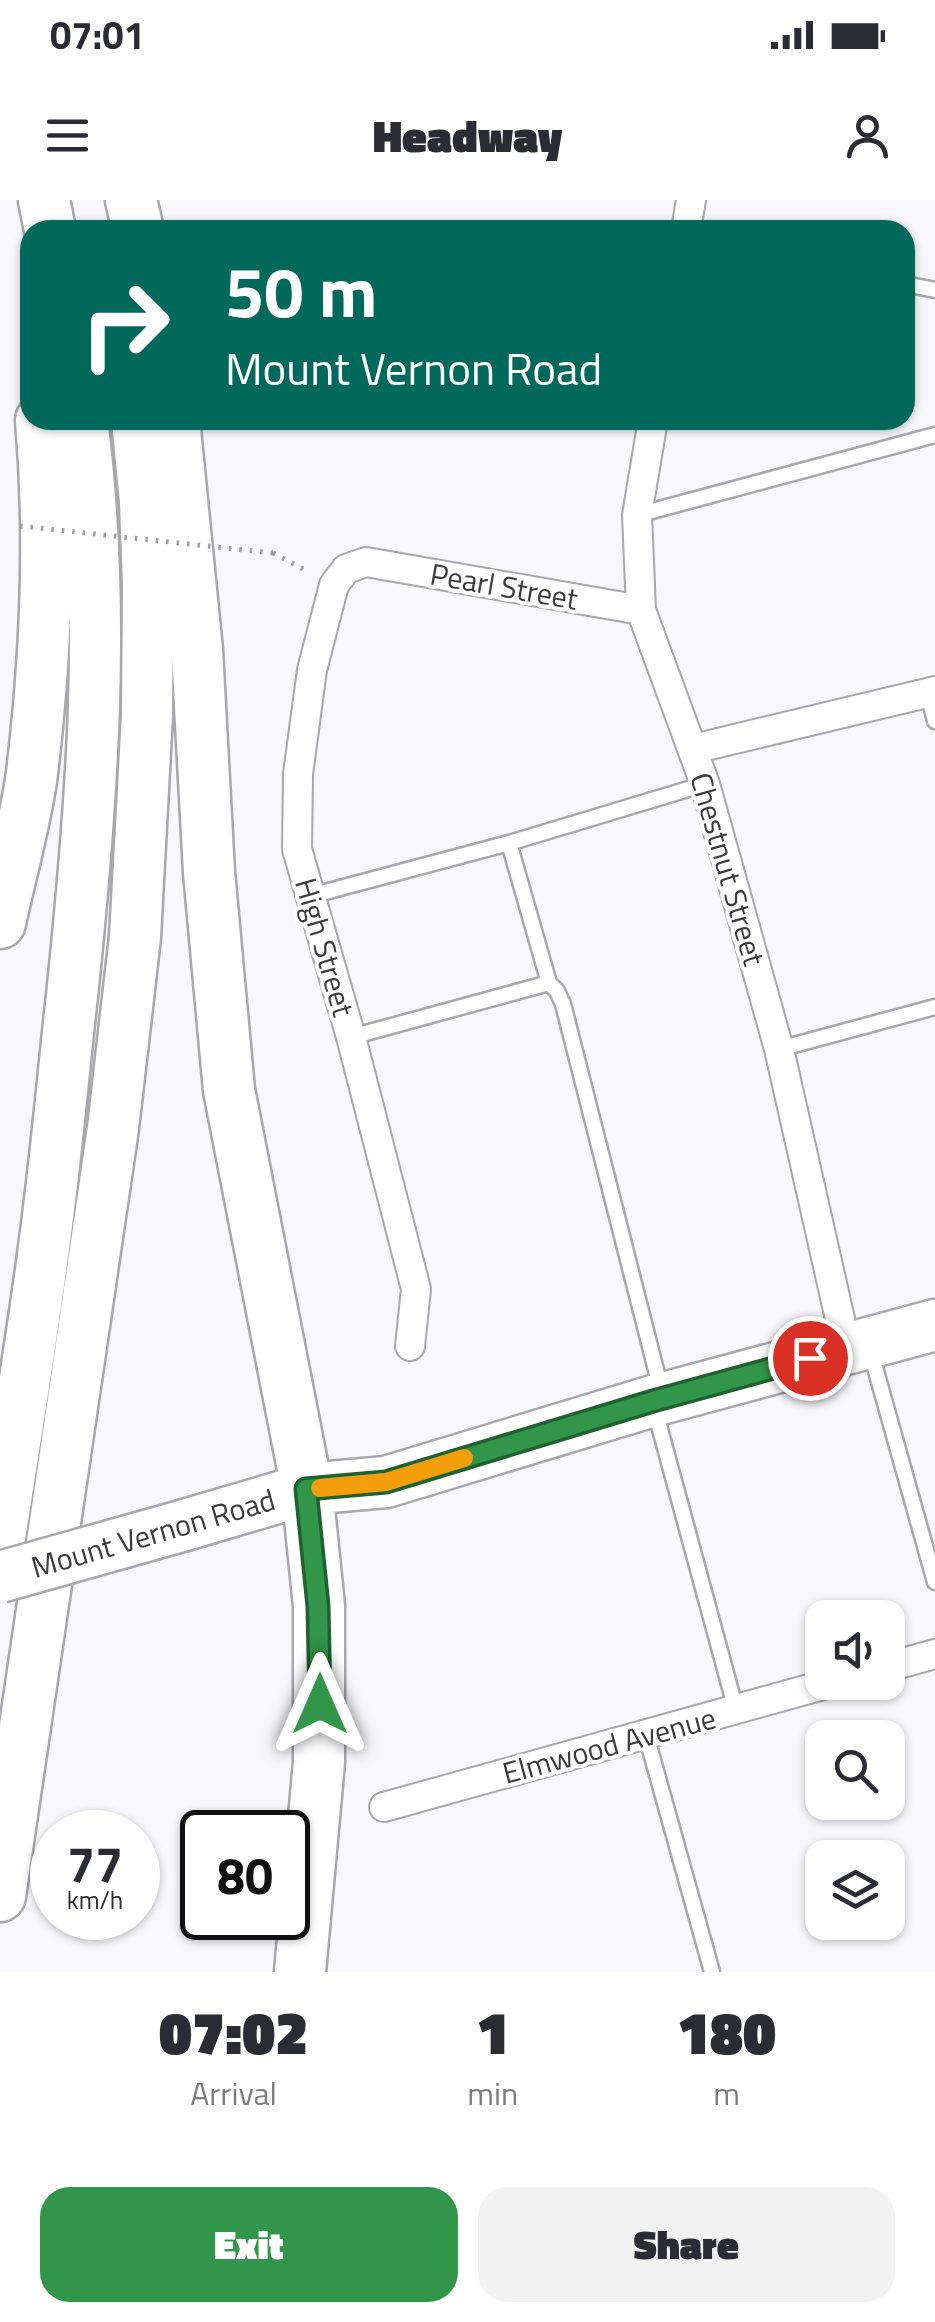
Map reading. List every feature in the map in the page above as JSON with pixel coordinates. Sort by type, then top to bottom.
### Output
[{"type":"highway","points":[[0,923],[32,776],[46,592],[42,430]]},
{"type":"highway","points":[[0,1538],[49,1208],[95,726],[96,606],[90,479],[83,430]]},
{"type":"highway","points":[[0,1896],[113,1128],[135,936],[147,714],[148,603],[138,430]]},
{"type":"highway","points":[[175,430],[197,650],[209,872],[229,1090],[306,1489],[318,1606],[319,1762],[300,1972]]},
{"type":"highway","name":"Mount Vernon Road","points":[[0,1577],[306,1489],[386,1482],[655,1387],[854,1331],[935,1296]]},
{"type":"highway","name":"Mount Vernon Road","points":[[854,1331],[935,1325]]},
{"type":"street","name":"Chestnut Street","points":[[651,430],[637,515],[641,610],[705,784],[854,1331]]},
{"type":"street","name":"Pearl Street","points":[[334,584],[346,568],[366,562],[641,610]]},
{"type":"street","name":"High Street","points":[[334,584],[312,670],[298,774],[297,850],[351,1037],[416,1289],[410,1346]]},
{"type":"street","points":[[694,749],[931,692]]},
{"type":"street","points":[[905,1662],[935,1654]]},
{"type":"street","name":"Elmwood Avenue","points":[[384,1807],[805,1690]]},
{"type":"lane","points":[[637,515],[935,435]]},
{"type":"lane","points":[[931,692],[935,721]]},
{"type":"lane","points":[[310,896],[508,844],[705,784]]},
{"type":"lane","points":[[508,844],[549,983],[563,1004],[736,1710]]},
{"type":"lane","points":[[351,1037],[549,983]]},
{"type":"lane","points":[[780,1049],[935,1007]]},
{"type":"lane","points":[[854,1331],[935,1582]]},
{"type":"lane","points":[[646,1735],[712,1972]]},
{"type":"path","points":[[20,526],[272,553],[334,584]]},
{"type":"slow traffic","points":[[320,1488],[386,1482],[464,1458]]},
{"type":"route","points":[[320,1704],[318,1606],[306,1489],[386,1482],[810,1358]]}]
